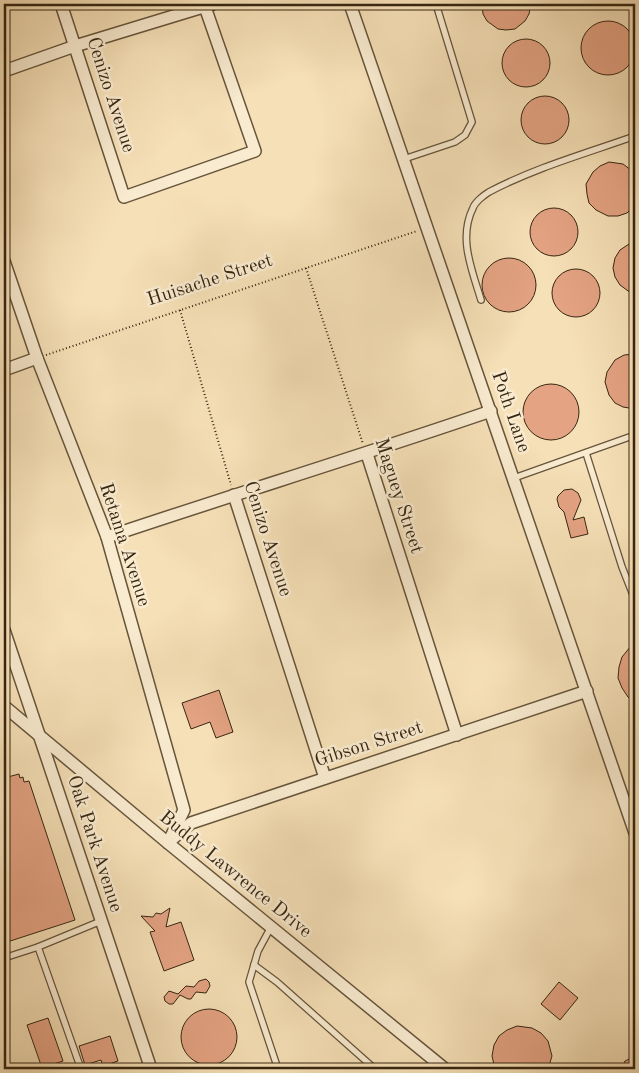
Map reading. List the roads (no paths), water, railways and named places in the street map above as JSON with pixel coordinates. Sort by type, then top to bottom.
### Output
[{"type":"street","name":"Cenizo Avenue","points":[[61,4],[124,197],[255,151],[207,4]]},
{"type":"street","points":[[4,71],[207,4]]},
{"type":"street","name":"Poth Lane","points":[[350,4],[635,833]]},
{"type":"street","name":"Retama Avenue","points":[[4,261],[37,358],[107,537],[184,810],[168,843]]},
{"type":"street","points":[[4,370],[37,358]]},
{"type":"street","points":[[107,537],[234,494],[367,454],[491,411]]},
{"type":"street","name":"Maguey Street","points":[[367,454],[457,735]]},
{"type":"street","name":"Cenizo Avenue","points":[[234,494],[325,778]]},
{"type":"street","name":"Oak Park Avenue","points":[[4,630],[151,1069]]},
{"type":"street","name":"Gibson Street","points":[[168,843],[191,823],[587,691]]},
{"type":"street","name":"Buddy Lawrence Drive","points":[[4,706],[168,843],[445,1069]]},
{"type":"lane","points":[[404,159],[455,142],[466,135],[472,122],[436,4]]},
{"type":"lane","points":[[481,300],[466,251],[467,223],[473,206],[487,193],[529,175],[635,136]]},
{"type":"lane","points":[[514,478],[635,435]]},
{"type":"lane","points":[[586,452],[622,567],[635,600]]},
{"type":"lane","points":[[4,958],[101,921]]},
{"type":"lane","points":[[271,927],[258,951],[249,982],[278,1069]]},
{"type":"lane","points":[[38,946],[82,1069]]},
{"type":"lane","points":[[254,965],[277,982],[375,1069]]}]
